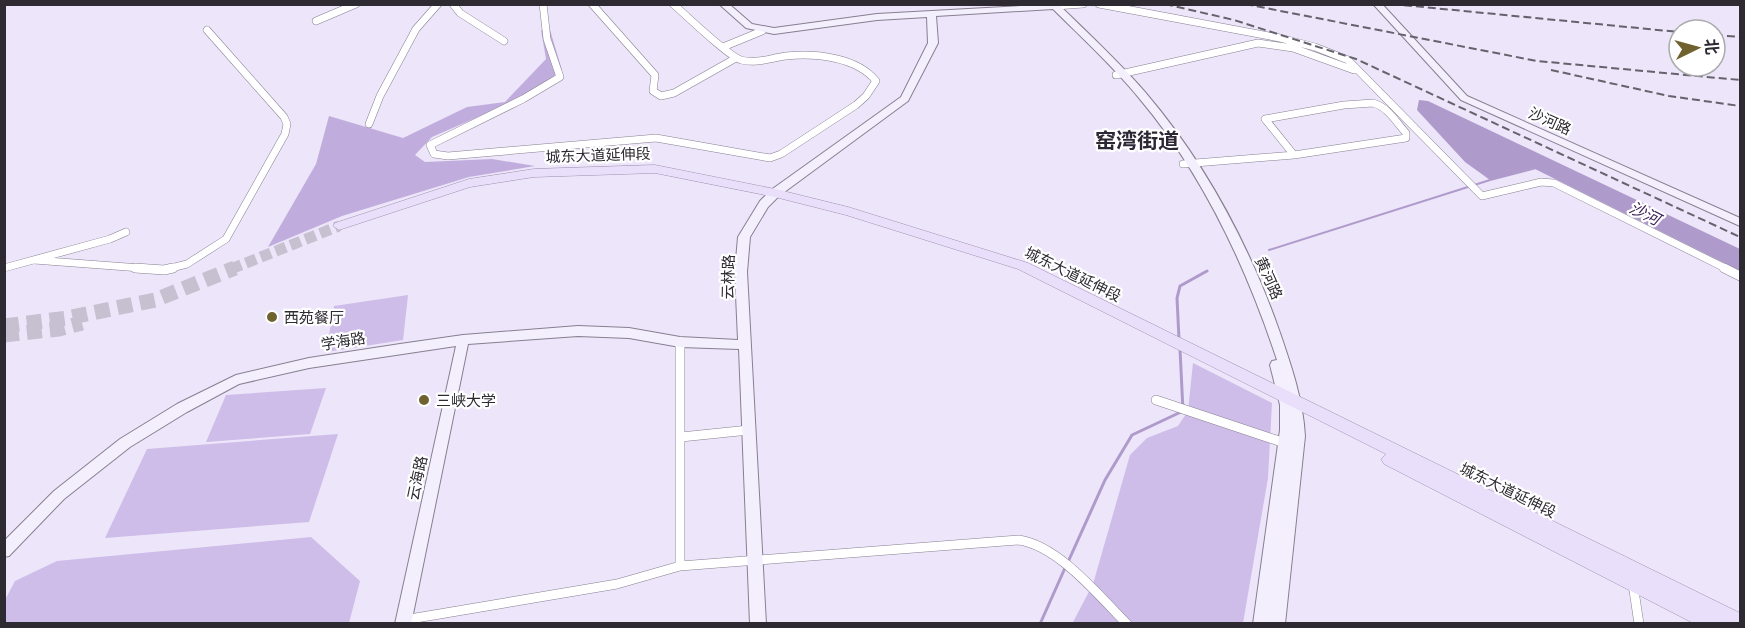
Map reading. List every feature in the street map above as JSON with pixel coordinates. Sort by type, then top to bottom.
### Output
[{"type":"main road","name":"城东大道延伸段","points":[[338,228],[467,188],[539,177],[655,173],[773,194],[851,216],[1016,271],[1740,622]]},
{"type":"main road","name":"城东大道延伸段","points":[[1291,404],[1633,584],[1714,624]]},
{"type":"street","points":[[316,21],[356,4]]},
{"type":"street","points":[[369,124],[380,96],[416,29],[438,4]]},
{"type":"street","points":[[453,4],[460,14],[504,41]]},
{"type":"street","points":[[543,4],[547,39],[560,77],[523,99],[430,145],[434,154],[447,156],[656,138],[770,158],[781,154],[856,105],[873,88],[876,81],[860,66],[842,62],[791,56],[769,61],[743,62],[673,4]]},
{"type":"street","points":[[591,4],[655,75],[652,91],[661,96],[674,93],[736,58]]},
{"type":"street","points":[[723,4],[749,26],[762,30],[787,30],[878,17],[1083,4]]},
{"type":"street","points":[[1099,4],[1286,39],[1337,55],[1348,60],[1482,196],[1541,182],[1554,183],[1740,276]]},
{"type":"street","name":"沙河路","points":[[1377,4],[1464,98],[1740,222]]},
{"type":"street","name":"黄河路","points":[[1051,6],[1119,74],[1186,164],[1243,273],[1272,351],[1291,404],[1298,436],[1277,624]]},
{"type":"street","name":"云林路","points":[[758,624],[741,272],[744,237],[764,204],[773,194],[905,99],[933,44],[931,13]]},
{"type":"street","points":[[33,260],[164,270],[187,264],[226,239],[273,159],[285,134],[287,124],[284,117],[207,30]]},
{"type":"street","points":[[723,47],[762,30]]},
{"type":"street","points":[[1119,74],[1258,43],[1293,48],[1349,67],[1360,74]]},
{"type":"street","points":[[1186,164],[1295,156],[1406,138],[1406,133],[1381,106],[1374,103],[1265,119],[1295,156]]},
{"type":"street","points":[[4,268],[110,239],[126,232]]},
{"type":"street","name":"学海路","points":[[4,551],[59,495],[125,443],[182,408],[236,380],[309,363],[463,340],[598,331],[680,342],[745,345]]},
{"type":"street","name":"云海路","points":[[404,622],[463,340]]},
{"type":"street","points":[[680,342],[680,566]]},
{"type":"street","points":[[1156,400],[1285,443]]},
{"type":"street","name":"黄河路","points":[[1261,624],[1291,404]]},
{"type":"street","points":[[681,437],[749,430]]},
{"type":"street","points":[[404,622],[617,584],[680,566],[1011,539],[1027,541],[1042,547],[1088,585],[1127,624]]},
{"type":"street","points":[[1633,584],[1639,624]]},
{"type":"shaded area","points":[[541,30],[550,30],[562,70],[526,96],[432,137],[415,155],[425,162],[492,159],[535,166],[469,177],[342,216],[268,247],[316,164],[329,116],[403,138],[467,107],[505,102],[546,59]]},
{"type":"shaded area","points":[[408,295],[403,340],[326,352],[334,306]]},
{"type":"shaded area","points":[[1193,363],[1272,403],[1268,478],[1243,623],[1072,624],[1093,584],[1130,455],[1147,438],[1178,426],[1188,411]]},
{"type":"shaded area","points":[[326,388],[310,434],[206,442],[226,395]]},
{"type":"shaded area","points":[[338,434],[309,522],[105,538],[147,449]]},
{"type":"shaded area","points":[[311,537],[360,581],[349,623],[5,623],[5,600],[15,581],[57,561]]},
{"type":"water","name":"沙河","points":[[1419,100],[1428,101],[1740,249],[1740,271],[1533,168],[1490,180],[1465,162],[1417,110]]},
{"type":"waterway","points":[[1269,250],[1490,180],[1536,168]]},
{"type":"waterway","points":[[1179,339],[1177,298],[1180,286],[1207,271]]},
{"type":"waterway","points":[[1068,562],[1105,480],[1132,435],[1183,411],[1180,349]]},
{"type":"waterway","points":[[1040,624],[1065,568]]},
{"type":"tunnel","points":[[231,269],[339,226]]},
{"type":"tunnel","points":[[4,326],[67,318],[155,300],[235,268]]},
{"type":"tunnel","points":[[4,335],[59,329],[82,323]]},
{"type":"railway","points":[[1165,4],[1234,20],[1356,59],[1740,237]]},
{"type":"railway","points":[[1245,4],[1537,61],[1740,80]]},
{"type":"railway","points":[[1392,4],[1667,31]]},
{"type":"railway","points":[[1727,36],[1740,37]]},
{"type":"railway","points":[[1551,70],[1669,96],[1740,106]]},
{"type":"place","name":"西苑餐厅","points":[[272,317]]},
{"type":"place","name":"三峡大学","points":[[424,400]]},
{"type":"district","name":"窑湾街道","points":[[1137,140]]}]
